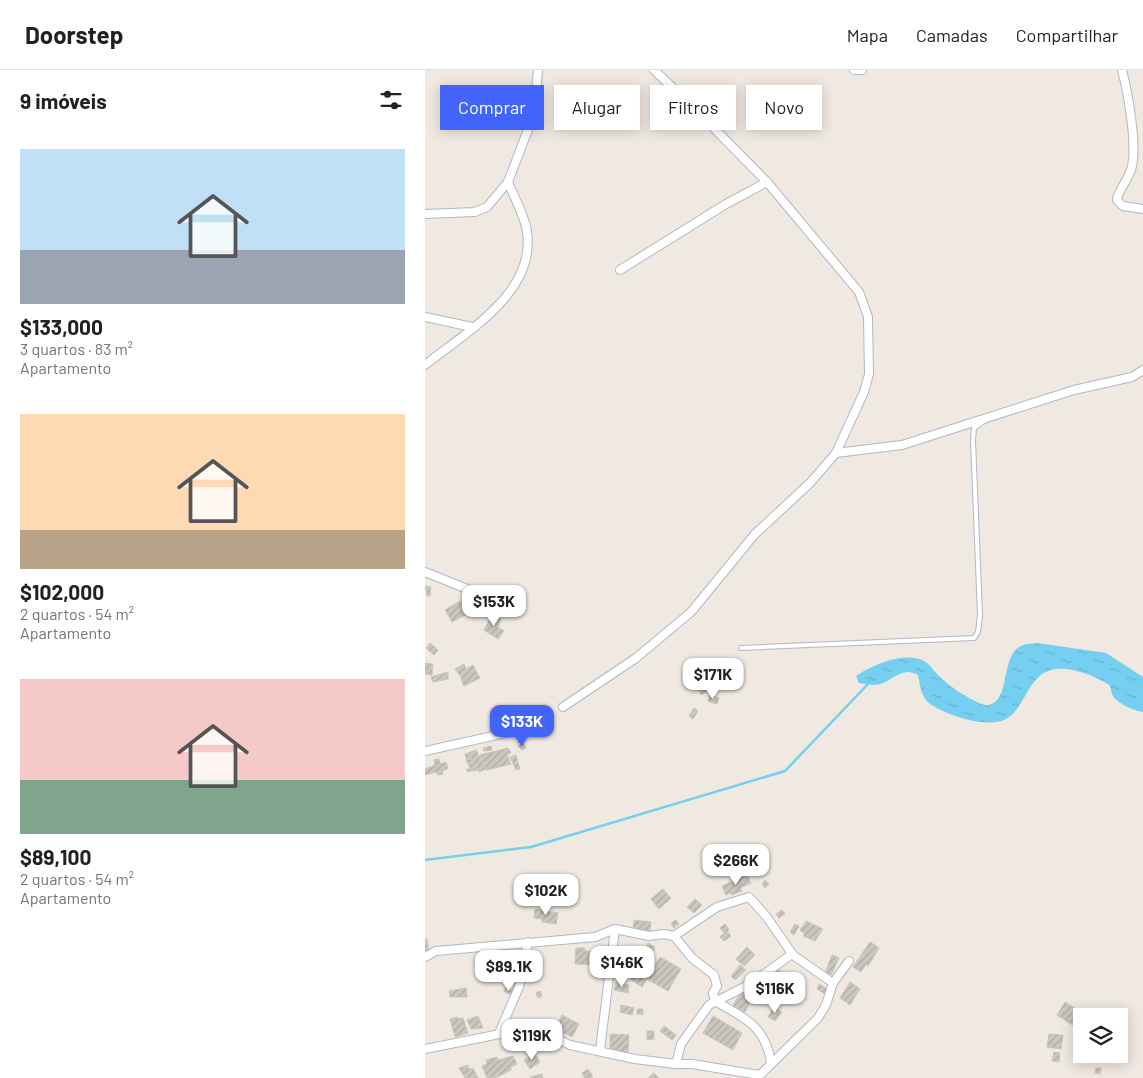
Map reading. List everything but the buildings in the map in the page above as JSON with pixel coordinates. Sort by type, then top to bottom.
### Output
[{"type":"street","points":[[425,214],[475,212],[487,207],[508,182],[534,114],[538,70]]},
{"type":"street","points":[[563,707],[636,658],[691,612],[732,559],[810,483],[836,453],[865,392],[869,374],[868,317],[859,292],[767,182],[689,102],[654,70]]},
{"type":"street","points":[[854,70],[862,70]]},
{"type":"street","points":[[1122,70],[1129,108],[1133,162],[1129,178],[1118,195],[1117,200],[1123,206],[1143,209]]},
{"type":"street","points":[[425,365],[506,298],[519,278],[527,257],[527,231],[508,182]]},
{"type":"street","points":[[620,270],[726,204],[767,182]]},
{"type":"street","points":[[425,317],[472,327]]},
{"type":"street","points":[[836,453],[902,445],[1074,390],[1132,377],[1143,370]]},
{"type":"street","points":[[425,572],[497,601]]},
{"type":"street","points":[[425,751],[511,732]]},
{"type":"street","points":[[674,936],[717,907],[749,897],[793,954],[833,984]]},
{"type":"street","points":[[600,1050],[615,929]]},
{"type":"street","points":[[425,957],[436,952],[595,937],[615,929],[649,936],[664,934],[674,936],[692,958],[717,979],[717,986],[713,993],[715,1001],[739,1014],[767,1040],[771,1062]]},
{"type":"street","points":[[499,1033],[519,986],[528,942]]},
{"type":"street","points":[[676,1064],[684,1040],[709,1005],[752,982],[793,954]]},
{"type":"street","points":[[425,1049],[534,1027],[570,1045],[635,1059],[693,1064],[758,1077],[771,1062],[819,1018],[826,1005],[833,984],[849,960]]},
{"type":"lane","points":[[741,648],[975,638],[978,632],[980,614],[973,440],[974,428],[987,419]]},
{"type":"water","points":[[1038,643],[1106,653],[1143,677],[1143,712],[1131,709],[1119,702],[1113,696],[1109,685],[1089,675],[1073,670],[1058,669],[1044,673],[1033,684],[1020,705],[1009,717],[1001,721],[991,722],[968,720],[936,708],[924,697],[918,675],[907,672],[902,673],[875,685],[859,683],[856,676],[871,667],[890,660],[900,658],[919,659],[927,663],[957,691],[984,705],[989,705],[996,701],[1001,694],[1011,657],[1016,650],[1025,644]]},
{"type":"waterway","points":[[425,860],[531,847],[785,771],[869,683]]}]
